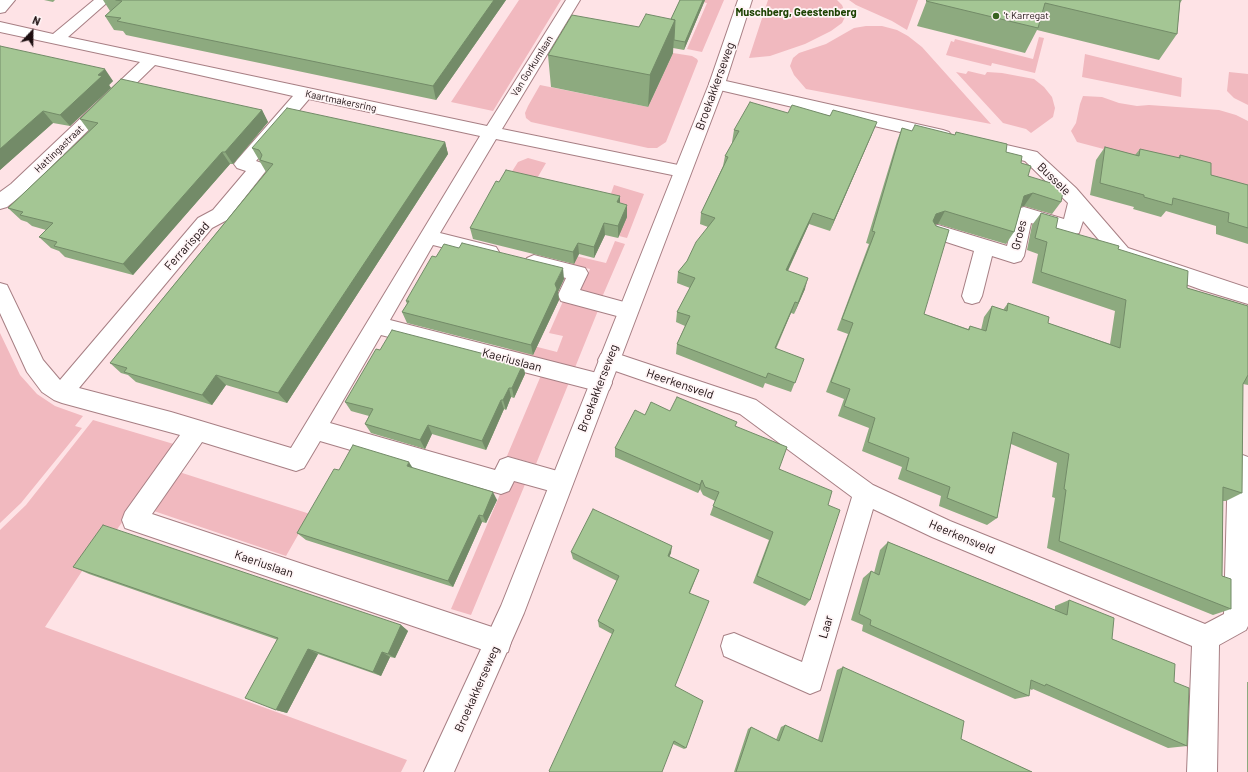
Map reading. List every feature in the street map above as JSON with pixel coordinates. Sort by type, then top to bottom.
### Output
[{"type":"street","points":[[0,9],[8,0]]},
{"type":"street","points":[[55,40],[103,0]]},
{"type":"street","name":"Van Gorkumlaan","points":[[491,133],[574,0]]},
{"type":"street","name":"Broekakkerseweg","points":[[439,772],[511,612],[717,84],[745,0]]},
{"type":"street","name":"Kaartmakersring","points":[[0,28],[491,133],[682,171]]},
{"type":"street","name":"Hattingastraat","points":[[0,202],[17,189],[151,60]]},
{"type":"street","name":"Bussele","points":[[717,84],[1031,156],[1077,202],[1121,253],[1208,284],[1248,296]]},
{"type":"street","name":"Ferrarispad","points":[[62,393],[205,223],[220,215],[259,168],[243,164],[305,93]]},
{"type":"street","points":[[0,291],[35,366],[50,385],[62,393],[197,430],[296,460],[491,133]]},
{"type":"street","name":"Groes","points":[[938,232],[1014,256],[1024,214],[1072,228],[1077,202]]},
{"type":"street","points":[[428,237],[578,273],[568,295],[628,311]]},
{"type":"street","points":[[972,296],[985,246]]},
{"type":"street","name":"Kaeriuslaan","points":[[377,324],[601,383]]},
{"type":"street","name":"Heerkensveld","points":[[609,360],[748,407],[865,493],[941,529],[1206,638]]},
{"type":"street","points":[[315,428],[501,483],[508,468],[561,483]]},
{"type":"street","name":"Kaeriuslaan","points":[[197,430],[134,520],[498,642]]},
{"type":"street","points":[[1202,772],[1206,638],[1237,621],[1240,441]]},
{"type":"street","name":"Laar","points":[[734,646],[810,680],[865,493]]},
{"type":"shaded area","points":[[519,0],[561,0],[493,111],[451,102]]},
{"type":"shaded area","points":[[693,0],[724,0],[702,52],[687,49],[707,3]]},
{"type":"shaded area","points":[[768,0],[837,0],[842,5],[846,15],[842,23],[831,31],[805,44],[770,56],[749,58]]},
{"type":"shaded area","points":[[849,0],[918,0],[907,30],[892,21],[856,5]]},
{"type":"shaded area","points":[[882,26],[897,30],[908,36],[922,47],[991,124],[806,89],[794,75],[790,66],[793,58],[799,53],[826,44],[854,28]]},
{"type":"shaded area","points":[[1039,37],[1044,38],[1035,73],[992,63],[991,66],[946,55],[951,41],[954,42],[955,39],[1033,59]]},
{"type":"shaded area","points":[[673,53],[692,56],[698,61],[666,142],[657,148],[648,148],[531,122],[526,118],[525,113],[540,85],[648,107]]},
{"type":"shaded area","points":[[1085,54],[1182,78],[1181,97],[1082,77]]},
{"type":"shaded area","points":[[968,71],[985,75],[987,72],[1002,73],[1034,79],[1044,87],[1052,97],[1055,108],[1053,117],[1031,133],[1026,129],[1003,123],[956,72],[966,74]]},
{"type":"shaded area","points":[[1229,72],[1248,74],[1248,105],[1234,98],[1227,91]]},
{"type":"shaded area","points":[[1083,96],[1102,97],[1119,103],[1137,106],[1149,105],[1219,110],[1236,115],[1248,121],[1248,187],[1077,142],[1071,131],[1076,123]]},
{"type":"shaded area","points":[[528,158],[546,163],[532,187],[506,181],[518,162]]},
{"type":"shaded area","points":[[614,185],[644,194],[627,238],[619,236],[607,205]]},
{"type":"shaded area","points":[[615,241],[625,244],[603,295],[595,298],[579,294],[590,269],[568,264],[572,255],[606,263]]},
{"type":"shaded area","points":[[564,299],[599,308],[574,370],[508,353],[514,341],[557,352],[563,336],[549,333]]},
{"type":"shaded area","points":[[0,333],[20,375],[37,394],[55,406],[83,416],[75,426],[82,428],[21,503],[0,523]]},
{"type":"shaded area","points":[[542,373],[570,380],[536,464],[507,456]]},
{"type":"shaded area","points":[[93,420],[177,445],[103,551],[96,550],[45,627],[407,760],[401,772],[0,772],[0,530],[26,505]]},
{"type":"shaded area","points":[[176,471],[310,514],[286,556],[148,509]]},
{"type":"shaded area","points":[[507,478],[526,482],[471,615],[451,609]]},
{"type":"building","points":[[116,0],[494,0],[433,86],[117,21],[121,18],[105,16],[122,1]]},
{"type":"building","points":[[680,0],[703,0],[685,42],[674,40],[675,20],[671,19]]},
{"type":"building","points":[[1180,0],[1177,34],[1045,3],[1038,28],[926,1]]},
{"type":"building","points":[[646,14],[675,20],[650,75],[548,55],[572,15],[639,27]]},
{"type":"building","points":[[0,46],[105,69],[98,75],[102,76],[60,115],[43,111],[0,149]]},
{"type":"building","points":[[121,79],[262,110],[225,152],[222,152],[123,264],[54,246],[57,242],[39,237],[53,223],[20,215],[23,212],[8,208],[98,123],[80,119]]},
{"type":"building","points":[[750,102],[788,113],[792,105],[830,116],[833,110],[877,122],[834,220],[813,213],[786,270],[808,278],[798,303],[795,302],[775,348],[804,359],[795,383],[768,373],[766,378],[677,344],[690,316],[677,312],[695,278],[678,272],[687,261],[696,242],[715,218],[701,213],[728,157],[725,156],[739,131],[734,130]]},
{"type":"building","points":[[287,108],[445,142],[278,393],[216,375],[202,395],[124,372],[127,368],[110,363],[273,164],[260,160],[262,155],[259,150],[252,148]]},
{"type":"building","points":[[915,125],[955,135],[956,132],[1007,144],[1006,152],[1022,156],[1021,163],[1031,166],[1028,176],[1064,187],[1061,202],[1033,193],[1024,196],[1014,232],[945,211],[936,214],[933,221],[936,226],[949,230],[924,314],[969,330],[970,326],[986,331],[992,306],[1007,311],[1008,303],[1049,317],[1048,323],[1120,348],[1126,300],[1041,272],[1047,242],[1035,238],[1041,213],[1058,218],[1056,228],[1119,246],[1118,249],[1188,271],[1187,288],[1248,306],[1248,375],[1243,384],[1242,493],[1223,487],[1222,576],[1231,579],[1231,609],[1059,541],[1069,454],[1013,432],[997,518],[947,498],[950,487],[906,470],[909,458],[868,442],[875,418],[844,406],[850,389],[831,382],[853,323],[842,319],[875,232],[872,231],[902,128],[912,131]]},
{"type":"building","points":[[1105,147],[1139,156],[1140,149],[1180,158],[1180,155],[1211,163],[1211,175],[1248,185],[1248,228],[1228,222],[1229,213],[1173,198],[1172,205],[1144,197],[1144,195],[1100,183]]},
{"type":"building","points":[[506,170],[620,196],[617,202],[627,205],[618,226],[604,223],[594,247],[578,243],[573,252],[470,228],[496,181],[499,182]]},
{"type":"building","points":[[462,243],[563,268],[555,284],[557,289],[531,345],[402,312],[409,301],[406,301],[432,256],[436,257],[444,244],[459,248]]},
{"type":"building","points":[[392,330],[523,364],[512,388],[509,388],[503,400],[501,400],[482,441],[428,425],[420,440],[365,424],[373,409],[345,402],[376,349],[380,350]]},
{"type":"building","points":[[677,397],[737,422],[735,426],[787,447],[779,469],[832,491],[828,505],[840,510],[810,600],[757,576],[773,532],[713,506],[719,492],[705,487],[702,480],[700,485],[615,448],[635,410],[645,415],[651,402],[670,411]]},
{"type":"building","points":[[353,445],[409,462],[407,466],[493,492],[483,516],[479,515],[448,581],[297,533],[334,469],[339,470]]},
{"type":"building","points":[[593,509],[672,546],[668,556],[699,570],[689,593],[709,601],[675,686],[703,701],[686,748],[674,741],[662,772],[549,771],[614,630],[598,621],[619,576],[571,552]]},
{"type":"building","points":[[103,525],[401,625],[388,654],[382,652],[373,672],[308,649],[276,710],[245,698],[278,638],[73,567]]},
{"type":"building","points":[[888,542],[1067,615],[1069,600],[1114,618],[1112,639],[1175,664],[1174,682],[1189,688],[1187,746],[1046,684],[1045,686],[1031,680],[1029,696],[870,625],[871,620],[859,614],[871,571],[879,575]]},
{"type":"building","points":[[843,667],[964,721],[961,739],[1032,772],[736,772],[751,727],[779,741],[785,725],[822,742]]},
{"type":"place","name":"'t Karregat","points":[[996,16]]},
{"type":"district","name":"Muschberg, Geestenberg","points":[[796,12]]}]
